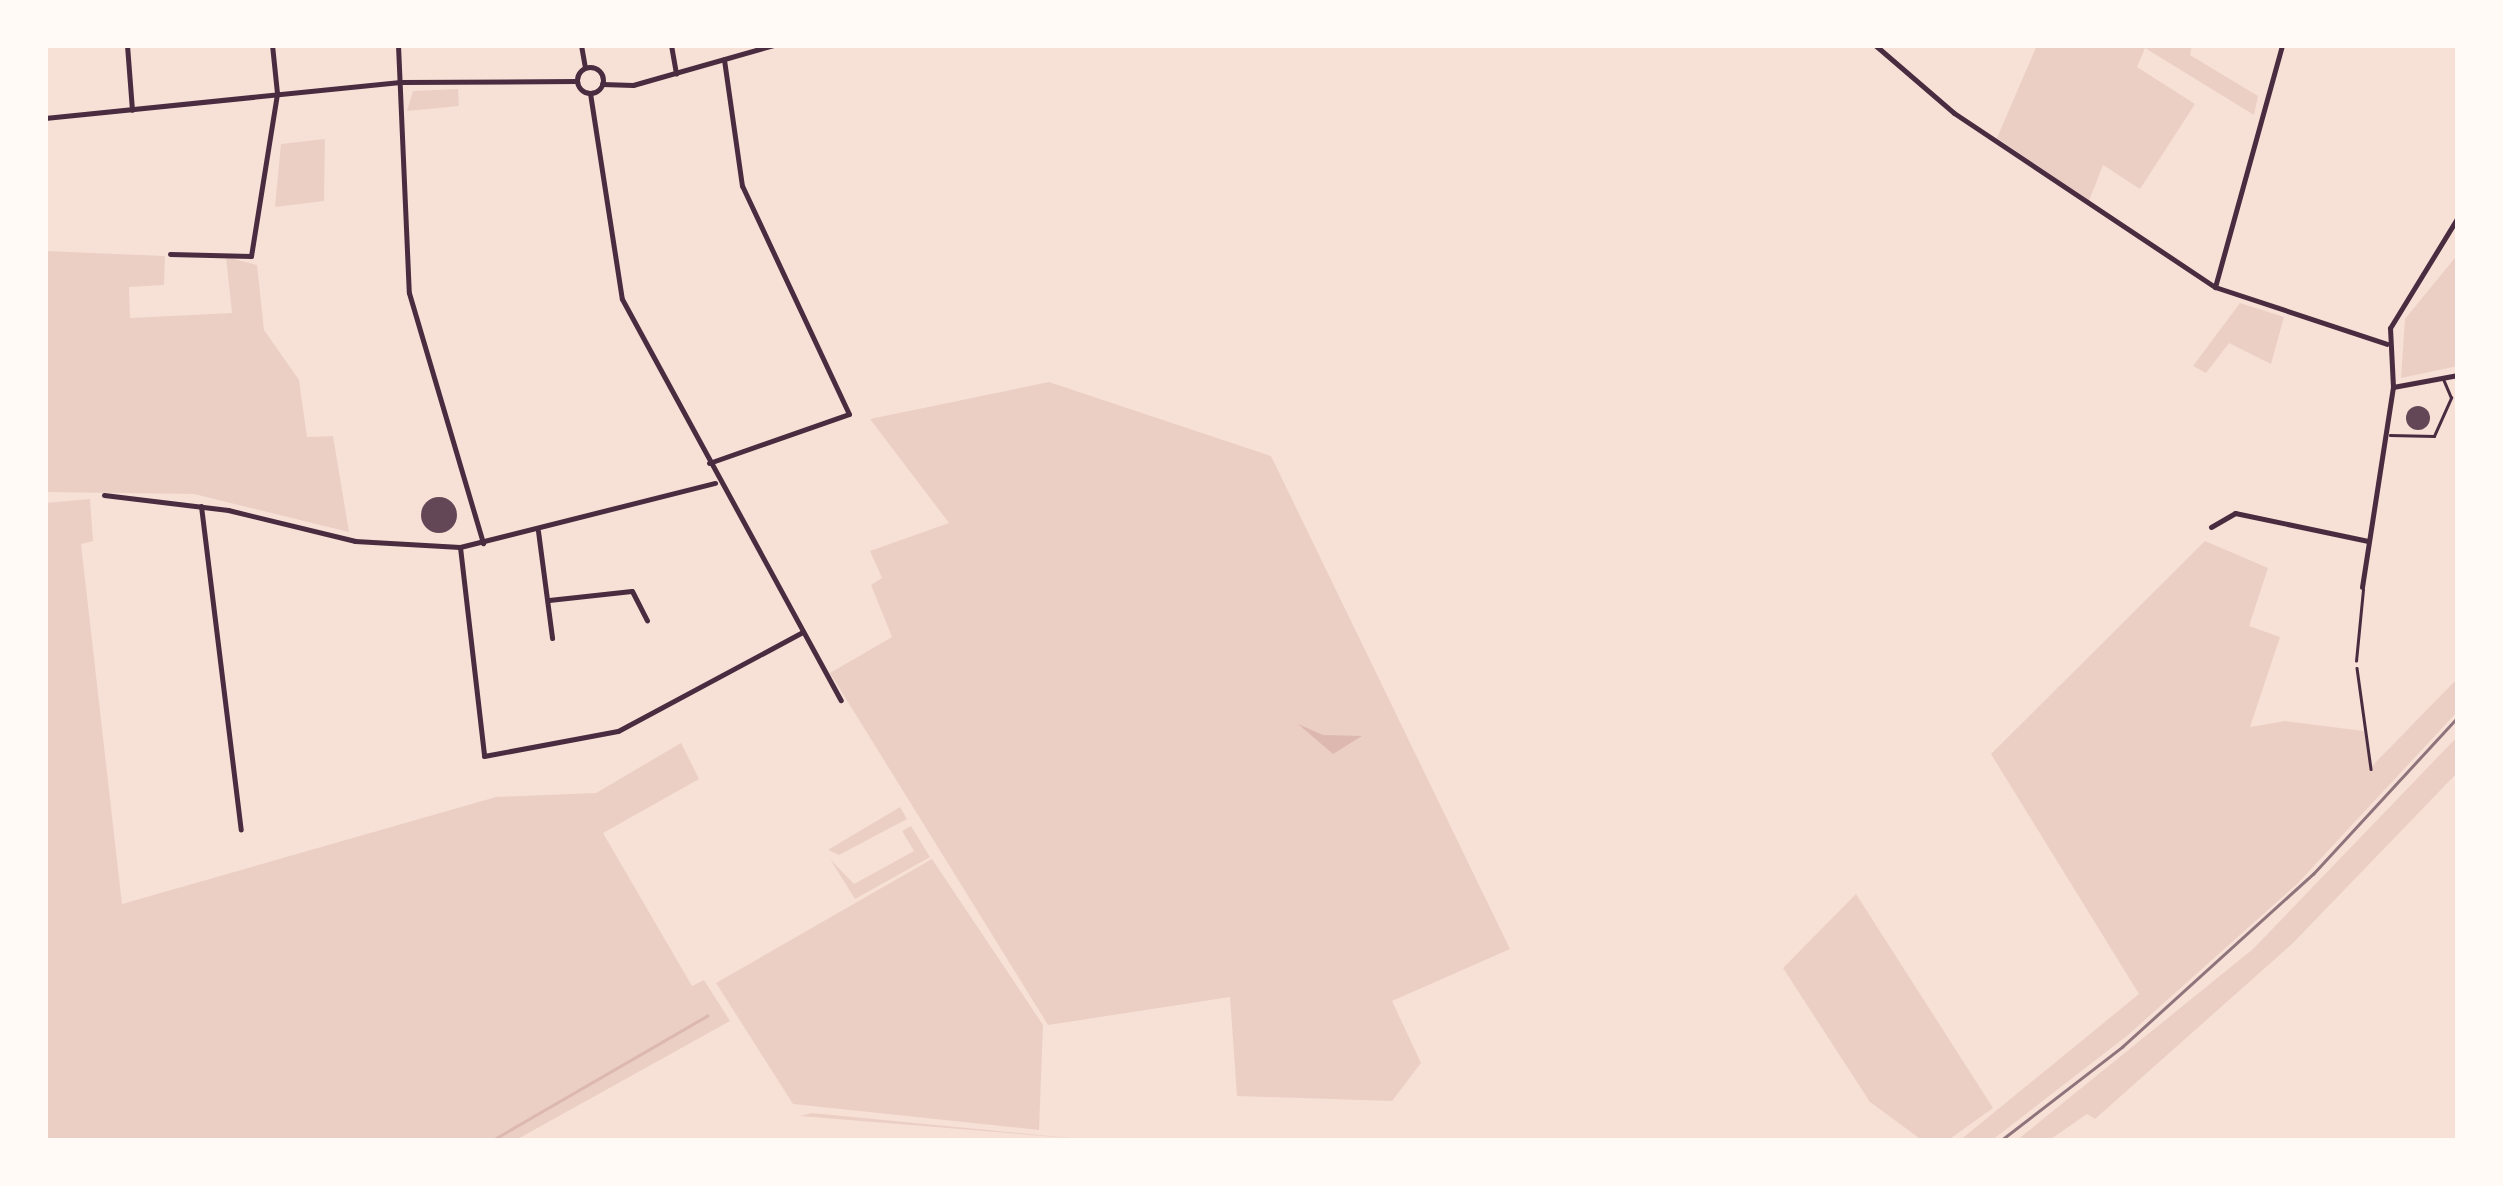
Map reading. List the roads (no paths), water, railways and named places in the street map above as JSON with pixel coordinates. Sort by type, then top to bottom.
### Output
[{"type":"street","points":[[127,45],[132,110]]},
{"type":"street","points":[[170,254],[251,256],[277,93],[272,45]]},
{"type":"street","points":[[398,45],[409,293],[483,543]]},
{"type":"street","points":[[577,82],[584,68],[581,45]]},
{"type":"street","points":[[671,45],[676,74]]},
{"type":"street","points":[[590,92],[602,84],[676,74],[773,45]]},
{"type":"street","points":[[1875,45],[1954,113],[2215,287],[2387,344]]},
{"type":"street","points":[[2215,287],[2282,45]]},
{"type":"street","points":[[709,463],[849,414],[742,186],[724,58]]},
{"type":"street","points":[[584,68],[598,70],[602,84]]},
{"type":"street","points":[[45,118],[400,82],[577,82],[590,92],[622,298],[709,463],[715,483],[841,700]]},
{"type":"street","points":[[2362,587],[2390,435],[2393,387],[2387,344],[2455,229],[2458,217]]},
{"type":"street","points":[[2393,387],[2458,375]]},
{"type":"street","points":[[104,495],[201,506],[355,541],[460,547],[538,531],[715,483]]},
{"type":"street","points":[[201,506],[240,830]]},
{"type":"street","points":[[2211,527],[2235,513],[2368,541]]},
{"type":"street","points":[[538,531],[552,638]]},
{"type":"street","points":[[460,547],[484,756],[618,731],[803,632]]},
{"type":"street","points":[[549,600],[632,591],[648,620]]},
{"type":"lane","points":[[2390,435],[2434,436],[2451,398],[2443,379]]},
{"type":"lane","points":[[2356,661],[2362,587]]},
{"type":"waterway","points":[[491,1141],[707,1016]]},
{"type":"railway","points":[[2000,1141],[2122,1047],[2313,874],[2458,717]]}]
